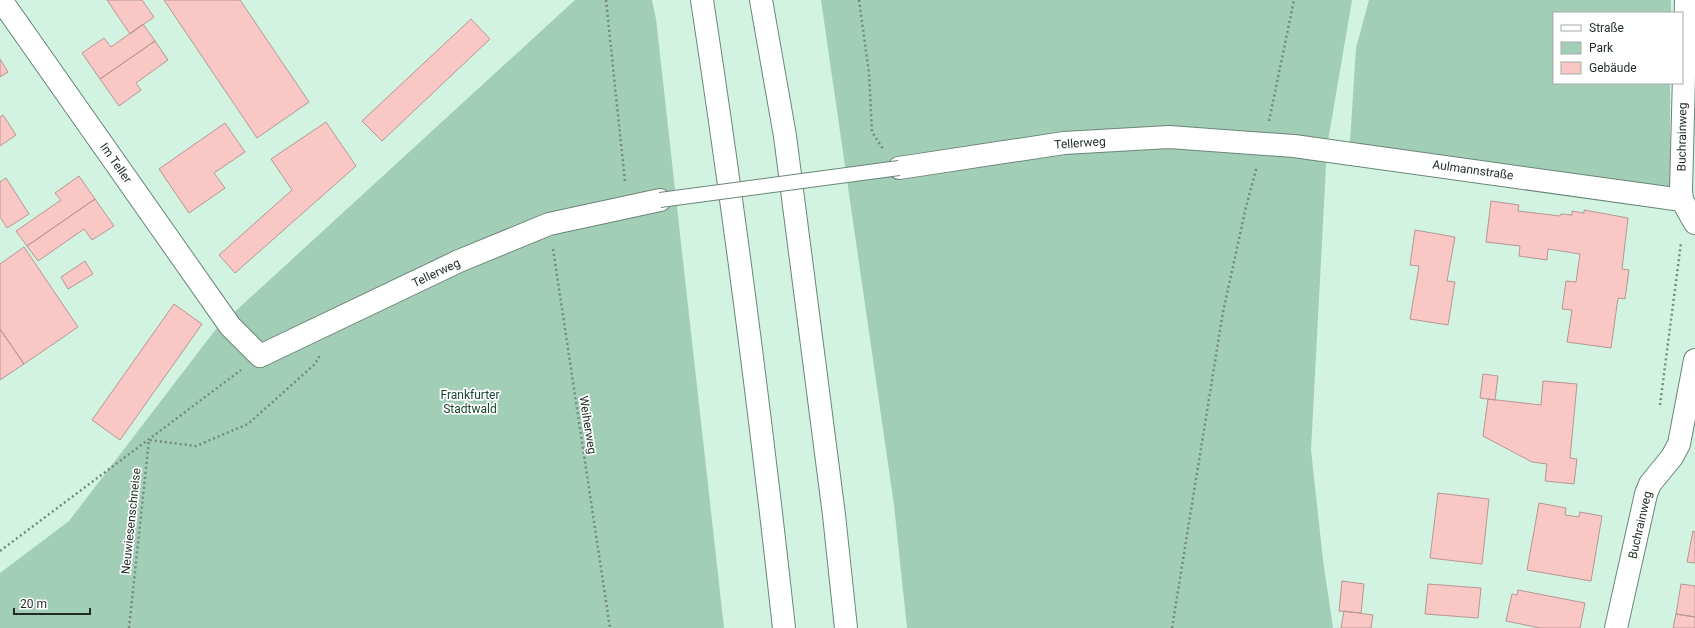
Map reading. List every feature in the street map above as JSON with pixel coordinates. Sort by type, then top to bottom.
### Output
[{"type":"main road","name":"Im Teller","points":[[1,0],[230,326],[260,356]]},
{"type":"main road","points":[[702,0],[725,149],[773,528],[784,628]]},
{"type":"main road","points":[[761,0],[785,136],[832,499],[846,628]]},
{"type":"main road","name":"Buchrainweg","points":[[1686,0],[1681,190],[1688,210]]},
{"type":"main road","name":"Tellerweg","points":[[899,168],[1064,143],[1169,137],[1264,143]]},
{"type":"main road","name":"Aulmannstraße","points":[[1264,143],[1302,147],[1688,210]]},
{"type":"main road","name":"Tellerweg","points":[[260,356],[459,261],[549,224],[660,200]]},
{"type":"main road","name":"Buchrainweg","points":[[1616,628],[1646,494],[1650,484],[1672,456],[1679,444],[1695,360]]},
{"type":"lane","points":[[660,200],[899,168]]},
{"type":"path","points":[[606,0],[628,208]]},
{"type":"path","points":[[859,0],[869,73],[872,132],[880,146],[899,168]]},
{"type":"path","points":[[1172,628],[1223,312],[1246,207],[1264,143],[1294,0]]},
{"type":"path","points":[[1659,413],[1688,210]]},
{"type":"path","name":"Weiherweg","points":[[549,224],[610,628]]},
{"type":"path","points":[[149,440],[196,446],[248,424],[315,364],[322,351]]},
{"type":"path","points":[[0,552],[260,356]]},
{"type":"path","name":"Neuwiesenschneise","points":[[129,628],[149,440]]},
{"type":"green space","name":"Frankfurter Stadtwald","points":[[575,0],[652,0],[656,19],[724,628],[0,628],[0,573],[69,521],[216,329]]},
{"type":"green space","points":[[821,0],[1352,0],[1327,147],[1311,450],[1323,560],[1333,628],[907,628],[894,505]]},
{"type":"green space","points":[[1369,0],[1671,0],[1671,12],[1553,12],[1553,84],[1670,84],[1670,192],[1350,143],[1356,48]]},
{"type":"building","points":[[107,0],[142,0],[154,17],[130,34]]},
{"type":"building","points":[[164,0],[240,0],[309,102],[257,138]]},
{"type":"building","points":[[471,19],[490,39],[382,141],[362,121]]},
{"type":"building","points":[[143,24],[155,41],[100,79],[82,53],[104,38],[111,47]]},
{"type":"building","points":[[155,41],[168,60],[136,83],[141,90],[119,106],[100,79]]},
{"type":"building","points":[[0,59],[8,72],[0,77]]},
{"type":"building","points":[[3,115],[16,135],[0,146],[0,117]]},
{"type":"building","points":[[326,122],[356,166],[235,273],[219,255],[292,190],[271,159]]},
{"type":"building","points":[[225,123],[245,152],[214,173],[225,188],[189,213],[159,169]]},
{"type":"building","points":[[79,176],[95,199],[27,246],[16,231],[61,200],[55,193]]},
{"type":"building","points":[[6,178],[29,214],[7,228],[0,217],[0,182]]},
{"type":"building","points":[[95,199],[114,226],[92,240],[84,229],[38,261],[27,246]]},
{"type":"building","points":[[1491,201],[1519,205],[1518,211],[1560,216],[1561,214],[1572,215],[1572,211],[1584,213],[1584,210],[1628,218],[1622,269],[1629,270],[1625,299],[1618,298],[1611,348],[1567,342],[1572,310],[1562,309],[1566,281],[1576,282],[1580,254],[1548,249],[1547,260],[1519,256],[1520,246],[1486,242]]},
{"type":"building","points":[[1415,230],[1455,237],[1447,281],[1455,282],[1448,325],[1410,319],[1419,266],[1410,265]]},
{"type":"building","points":[[24,247],[78,327],[24,364],[0,329],[0,264]]},
{"type":"building","points":[[85,261],[93,274],[68,289],[61,277]]},
{"type":"building","points":[[174,304],[202,324],[120,440],[92,420]]},
{"type":"building","points":[[0,329],[24,364],[0,380]]},
{"type":"building","points":[[1483,374],[1498,376],[1495,400],[1480,398]]},
{"type":"building","points":[[1543,381],[1577,384],[1570,458],[1577,459],[1574,484],[1545,481],[1547,464],[1532,462],[1483,436],[1488,399],[1541,405]]},
{"type":"building","points":[[1438,493],[1489,499],[1482,564],[1430,558]]},
{"type":"building","points":[[1539,503],[1566,508],[1565,515],[1579,517],[1580,512],[1602,516],[1591,581],[1527,570]]},
{"type":"building","points":[[1693,531],[1695,532],[1695,563],[1687,562]]},
{"type":"building","points":[[1342,581],[1364,584],[1361,613],[1339,611]]},
{"type":"building","points":[[1428,584],[1481,588],[1478,618],[1425,614]]},
{"type":"building","points":[[1681,584],[1695,586],[1695,617],[1676,614]]},
{"type":"building","points":[[1518,590],[1585,603],[1580,628],[1540,628],[1506,621],[1512,594],[1517,595]]},
{"type":"building","points":[[1344,611],[1373,615],[1371,628],[1341,628]]},
{"type":"building","points":[[1676,614],[1695,617],[1695,628],[1673,628]]}]
